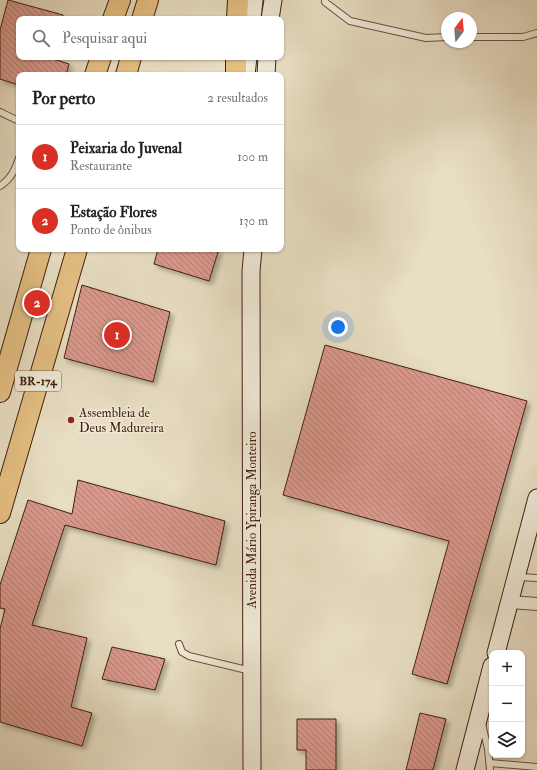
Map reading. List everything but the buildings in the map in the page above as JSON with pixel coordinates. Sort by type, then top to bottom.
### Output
[{"type":"highway","points":[[112,16],[115,0]]},
{"type":"highway","points":[[113,16],[120,0]]},
{"type":"highway","points":[[143,16],[148,0]]},
{"type":"highway","points":[[237,16],[238,0]]},
{"type":"highway","points":[[96,72],[100,60]]},
{"type":"highway","points":[[127,72],[130,60]]},
{"type":"highway","points":[[236,60],[236,72]]},
{"type":"highway","name":"BR-174","points":[[0,392],[40,252]]},
{"type":"highway","name":"BR-174","points":[[0,513],[76,252]]},
{"type":"main road","points":[[252,16],[254,0]]},
{"type":"main road","points":[[270,16],[272,0]]},
{"type":"main road","points":[[246,72],[248,60]]},
{"type":"main road","points":[[266,72],[267,60]]},
{"type":"main road","name":"Avenida Mário Ypiranga Monteiro","points":[[248,252],[251,271]]},
{"type":"main road","name":"Avenida Mário Ypiranga Monteiro","points":[[252,770],[251,271],[253,252]]},
{"type":"main road","points":[[497,650],[537,498]]},
{"type":"main road","points":[[464,770],[489,677]]},
{"type":"street","points":[[510,602],[537,604]]},
{"type":"lane","points":[[324,0],[350,21],[426,38],[441,37]]},
{"type":"lane","points":[[477,37],[523,37],[537,33]]},
{"type":"lane","points":[[0,112],[16,120]]},
{"type":"lane","points":[[0,186],[6,182],[16,167]]},
{"type":"lane","points":[[517,577],[537,578]]},
{"type":"lane","points":[[179,644],[182,652],[189,656],[252,672]]},
{"type":"lane","points":[[479,712],[488,749],[490,767],[537,767]]},
{"type":"place","name":"Estação Flores","points":[[37,303]]},
{"type":"place","name":"Peixaria do Juvenal","points":[[117,335]]},
{"type":"place","name":"Assembleia de Deus Madureira","points":[[71,420]]}]
